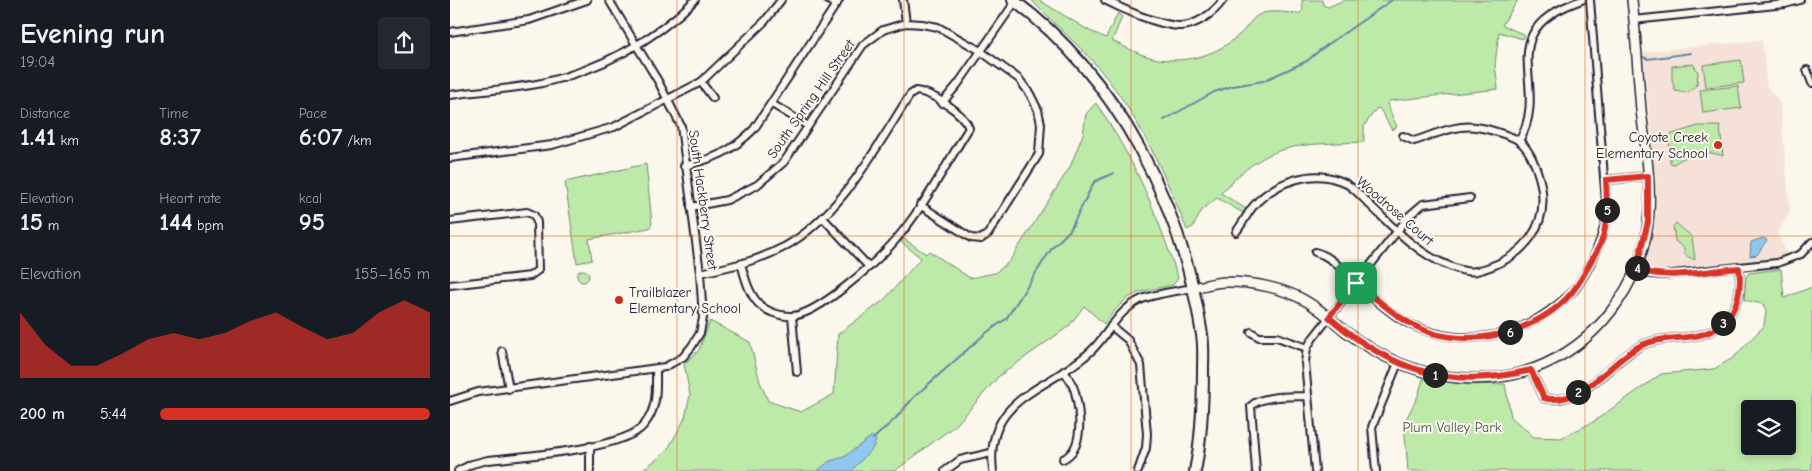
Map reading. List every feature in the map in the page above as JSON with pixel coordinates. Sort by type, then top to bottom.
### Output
[{"type":"main road","points":[[1014,1],[1066,47],[1104,92],[1130,129],[1147,161],[1179,240],[1193,288],[1203,337],[1200,446],[1195,471]]},
{"type":"street","points":[[450,32],[530,20],[588,0]]},
{"type":"street","name":"South Hackberry Street","points":[[450,401],[478,392],[665,367],[682,357],[700,333],[703,318],[700,273],[684,166],[681,126],[609,0]]},
{"type":"street","points":[[450,95],[540,83],[562,78],[594,66],[636,46],[662,30],[695,0]]},
{"type":"street","points":[[450,158],[552,145],[614,127],[701,82],[765,21],[781,0]]},
{"type":"street","points":[[684,166],[720,156],[737,146],[754,129],[838,2],[828,0]]},
{"type":"street","points":[[903,0],[906,24]]},
{"type":"street","points":[[1105,0],[1121,8],[1178,26],[1189,24],[1215,11],[1222,0]]},
{"type":"street","points":[[1403,136],[1414,141],[1451,129],[1476,126],[1519,141],[1526,130],[1530,113],[1528,70],[1532,38],[1542,20],[1559,8],[1582,0]]},
{"type":"street","points":[[1315,252],[1326,255],[1356,283],[1403,320],[1432,333],[1460,338],[1485,337],[1511,332],[1528,325],[1545,315],[1578,286],[1602,239],[1607,215],[1606,180],[1590,0]]},
{"type":"street","points":[[994,471],[991,453],[996,429],[1004,414],[1025,396],[1092,350],[1125,309],[1140,300],[1226,281],[1275,289],[1304,299],[1346,332],[1398,363],[1428,374],[1455,378],[1511,375],[1531,370],[1554,360],[1596,328],[1620,301],[1636,269],[1648,222],[1648,176],[1632,0]]},
{"type":"street","points":[[1634,20],[1785,4],[1800,0]]},
{"type":"street","points":[[942,103],[958,84],[1014,1]]},
{"type":"street","name":"South Spring Hill Street","points":[[691,207],[727,200],[757,185],[784,162],[863,45],[883,30],[906,24],[938,27],[980,50],[1019,79],[1030,94],[1038,110],[1041,124],[1039,154],[988,234],[981,239],[971,238],[920,205]]},
{"type":"street","points":[[1807,70],[1812,83]]},
{"type":"street","points":[[701,82],[713,98]]},
{"type":"street","points":[[700,273],[741,264],[784,247],[823,218],[852,184],[910,95],[916,91],[926,92],[966,119],[969,128],[894,242],[869,267],[834,294],[804,312],[792,316],[774,314],[758,304],[749,289],[741,264]]},
{"type":"street","points":[[772,104],[808,126]]},
{"type":"street","name":"Woodrose Court","points":[[1236,232],[1256,203],[1277,185],[1297,179],[1315,177],[1338,180],[1353,189],[1397,231],[1432,259],[1454,268],[1474,271],[1500,264],[1523,249],[1536,230],[1542,212],[1542,189],[1537,169],[1519,141]]},
{"type":"street","points":[[1606,180],[1648,176]]},
{"type":"street","points":[[1315,471],[1305,362],[1307,348],[1329,317],[1410,215],[1424,204],[1470,198]]},
{"type":"street","points":[[450,221],[527,212],[534,215],[537,222],[538,270],[530,276],[450,285]]},
{"type":"street","points":[[823,218],[869,267]]},
{"type":"street","points":[[1636,269],[1651,274],[1664,275],[1777,263],[1801,254],[1812,242]]},
{"type":"street","points":[[1531,370],[1544,398],[1562,401],[1598,380],[1640,346],[1650,342],[1708,334],[1730,316],[1737,302],[1741,283],[1739,268]]},
{"type":"street","points":[[792,316],[797,372]]},
{"type":"street","points":[[1111,326],[1128,340],[1141,365],[1147,434],[1146,448],[1138,471]]},
{"type":"street","points":[[1251,332],[1259,337],[1277,337],[1307,348]]},
{"type":"street","points":[[502,351],[508,389]]},
{"type":"street","points":[[1376,471],[1372,428],[1398,363]]},
{"type":"street","points":[[458,471],[472,464],[488,460],[590,446],[628,437],[643,426],[656,399],[656,368]]},
{"type":"street","points":[[1063,459],[1071,456],[1076,447],[1079,427],[1074,391],[1064,370]]},
{"type":"street","points":[[1256,471],[1250,406],[1255,402],[1308,396]]},
{"type":"street","points":[[590,446],[590,471]]},
{"type":"street","points":[[945,471],[960,460],[991,453]]},
{"type":"shaded area","name":"Coyote Creek Elementary School","points":[[1762,40],[1767,87],[1780,103],[1790,212],[1777,233],[1788,255],[1774,259],[1666,270],[1648,268],[1645,262],[1655,223],[1656,185],[1643,52]]},
{"type":"green space","points":[[1032,0],[1039,0],[1088,30],[1106,38],[1118,13],[1122,17],[1112,41],[1146,56],[1169,60],[1202,56],[1212,52],[1231,41],[1255,17],[1264,13],[1299,14],[1303,10],[1302,0],[1322,0],[1323,5],[1328,7],[1344,0],[1518,0],[1502,25],[1525,35],[1523,39],[1499,32],[1495,64],[1498,89],[1389,101],[1387,104],[1397,127],[1392,130],[1380,109],[1377,108],[1364,126],[1364,142],[1303,145],[1270,154],[1255,163],[1221,193],[1246,209],[1243,213],[1217,198],[1202,210],[1193,227],[1187,230],[1167,181],[1144,134],[1116,90],[1100,69]]},
{"type":"green space","points":[[1741,60],[1744,83],[1706,87],[1703,65]]},
{"type":"green space","points":[[1693,64],[1698,72],[1697,85],[1687,93],[1675,91],[1672,79],[1672,66]]},
{"type":"green space","points":[[1738,86],[1741,108],[1703,113],[1700,90]]},
{"type":"green space","points":[[1096,103],[1123,146],[1153,209],[1178,278],[1173,285],[1133,295],[1120,305],[1104,324],[1084,306],[1069,326],[999,376],[957,424],[895,471],[640,471],[656,460],[669,447],[685,418],[690,395],[684,364],[699,350],[710,321],[750,342],[760,382],[768,401],[801,412],[834,394],[838,334],[884,300],[921,258],[901,242],[903,238],[926,254],[929,251],[970,278],[995,273],[1009,262],[1070,167],[1083,134],[1086,114]]},
{"type":"green space","points":[[1698,126],[1720,126],[1723,156],[1703,153],[1684,158],[1674,164],[1670,163],[1669,135]]},
{"type":"green space","points":[[646,164],[652,224],[649,228],[589,239],[592,260],[577,263],[565,182]]},
{"type":"green space","points":[[1676,223],[1692,237],[1695,260],[1685,255],[1684,248],[1675,241],[1673,226]]},
{"type":"green space","name":"Plum Valley Park","points":[[1781,269],[1784,298],[1812,287],[1812,471],[1408,471],[1404,423],[1418,396],[1423,379],[1470,385],[1505,384],[1511,417],[1534,437],[1561,438],[1593,422],[1661,374],[1714,369],[1733,358],[1764,326],[1766,311],[1763,304],[1744,300],[1746,277],[1749,273]]},
{"type":"green space","points":[[583,270],[589,276],[583,282],[577,276]]},
{"type":"water","points":[[1763,238],[1767,240],[1757,255],[1750,256],[1751,242]]},
{"type":"water","points":[[872,436],[876,440],[873,448],[851,471],[817,471],[830,461],[844,457]]},
{"type":"waterway","points":[[1164,120],[1214,92],[1233,86],[1263,81],[1307,61],[1392,0]]},
{"type":"waterway","points":[[1643,57],[1648,59],[1691,53]]},
{"type":"waterway","points":[[873,439],[896,418],[914,397],[986,333],[1006,319],[1052,248],[1070,230],[1094,182],[1114,173]]},
{"type":"place","name":"Coyote Creek Elementary School","points":[[1718,145]]},
{"type":"place","name":"Trailblazer Elementary School","points":[[619,300]]},
{"type":"route","points":[[1648,176],[1648,222],[1636,269],[1646,273],[1664,275],[1739,268],[1741,281],[1737,302],[1730,316],[1708,334],[1650,342],[1640,346],[1598,380],[1562,401],[1544,398],[1531,370],[1511,375],[1455,378],[1428,374],[1398,363],[1346,332],[1329,317],[1356,283],[1403,320],[1432,333],[1460,338],[1485,337],[1511,332],[1545,315],[1578,286],[1602,239],[1607,215],[1606,180],[1648,176]]}]
